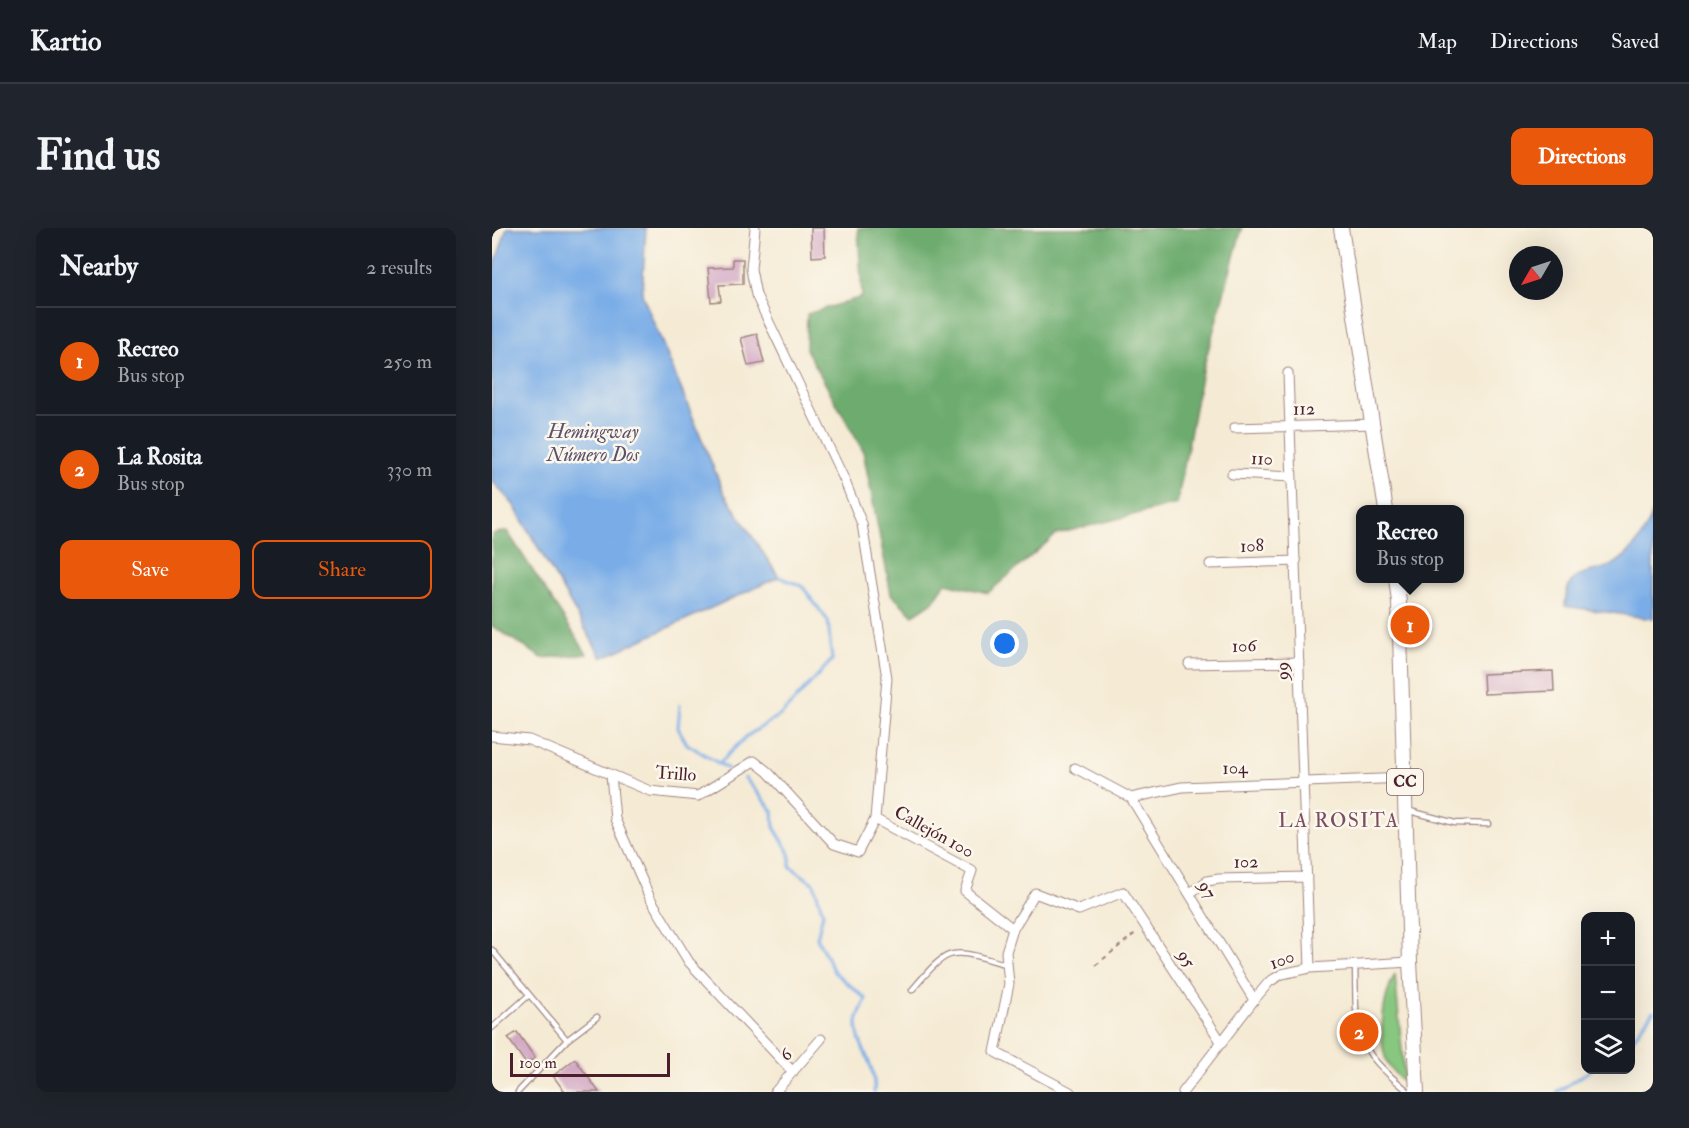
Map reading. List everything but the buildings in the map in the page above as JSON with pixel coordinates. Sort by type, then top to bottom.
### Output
[{"type":"main road","points":[[1341,228],[1385,505]]},
{"type":"main road","name":"CC","points":[[1397,583],[1417,1092]]},
{"type":"street","points":[[755,228],[751,269],[756,295],[844,479],[862,524],[887,678],[875,819]]},
{"type":"street","name":"99","points":[[1288,373],[1288,426],[1296,561],[1310,968]]},
{"type":"street","name":"112","points":[[1234,428],[1374,424]]},
{"type":"street","name":"110","points":[[1232,474],[1292,477]]},
{"type":"street","name":"108","points":[[1210,564],[1296,561]]},
{"type":"street","name":"106","points":[[1189,664],[1299,662]]},
{"type":"street","name":"Trillo","points":[[492,736],[529,740],[651,791],[698,796],[754,762],[768,772],[834,843],[858,852],[875,819]]},
{"type":"street","points":[[1075,768],[1131,798]]},
{"type":"street","points":[[611,775],[615,819],[650,898],[666,925],[689,962],[793,1072]]},
{"type":"street","name":"104","points":[[1131,798],[1182,787],[1405,778]]},
{"type":"street","name":"97","points":[[1131,798],[1254,1000]]},
{"type":"street","name":"Callejón 100","points":[[875,819],[972,871],[965,891],[1013,929]]},
{"type":"street","name":"102","points":[[1190,892],[1207,881],[1219,879],[1307,877]]},
{"type":"street","name":"95","points":[[1013,929],[1035,893],[1079,910],[1124,892],[1222,1043]]},
{"type":"street","points":[[1013,929],[1006,952],[1009,984],[995,1052],[1070,1092]]},
{"type":"street","name":"100","points":[[1183,1092],[1269,982],[1282,974],[1310,968],[1410,962]]},
{"type":"street","name":"6","points":[[775,1092],[821,1039]]},
{"type":"lane","points":[[1406,810],[1455,823],[1488,824]]},
{"type":"lane","points":[[492,950],[567,1040]]},
{"type":"lane","points":[[912,990],[939,959],[960,951],[1006,964]]},
{"type":"lane","points":[[1355,967],[1359,1032],[1368,1051],[1385,1072],[1409,1092]]},
{"type":"lane","points":[[492,1028],[528,996]]},
{"type":"lane","points":[[518,1092],[567,1040],[597,1017]]},
{"type":"path","points":[[1096,965],[1144,925]]},
{"type":"green space","points":[[858,228],[1242,228],[1201,376],[1177,504],[1057,534],[988,593],[946,583],[933,602],[913,615],[891,594],[863,451],[806,349],[807,314],[862,297]]},
{"type":"green space","points":[[507,531],[587,654],[542,658],[492,626],[492,534]]},
{"type":"green space","points":[[1395,975],[1405,1083],[1389,1066],[1383,1046],[1384,1007]]},
{"type":"water","name":"Hemingway Número Dos","points":[[507,228],[646,228],[642,294],[724,493],[779,577],[602,658],[513,504],[492,481],[492,273]]},
{"type":"water","points":[[1653,513],[1653,619],[1565,606],[1567,592],[1576,577],[1608,567],[1624,557],[1639,540]]},
{"type":"waterway","points":[[718,764],[747,736],[782,714],[832,660],[828,621],[802,586],[779,577]]},
{"type":"waterway","points":[[680,705],[678,728],[687,744],[728,769]]},
{"type":"waterway","points":[[745,778],[773,811],[774,827],[790,854],[790,866],[814,884],[823,913],[817,938],[834,972],[866,999],[857,1022],[860,1040],[872,1072],[874,1092]]},
{"type":"waterway","points":[[1635,1036],[1653,1011]]},
{"type":"waterway","points":[[1557,1092],[1585,1074]]},
{"type":"place","name":"Recreo","points":[[1410,625]]},
{"type":"place","name":"La Rosita","points":[[1359,1032]]},
{"type":"district","name":"LA ROSITA","points":[[1339,820]]}]
